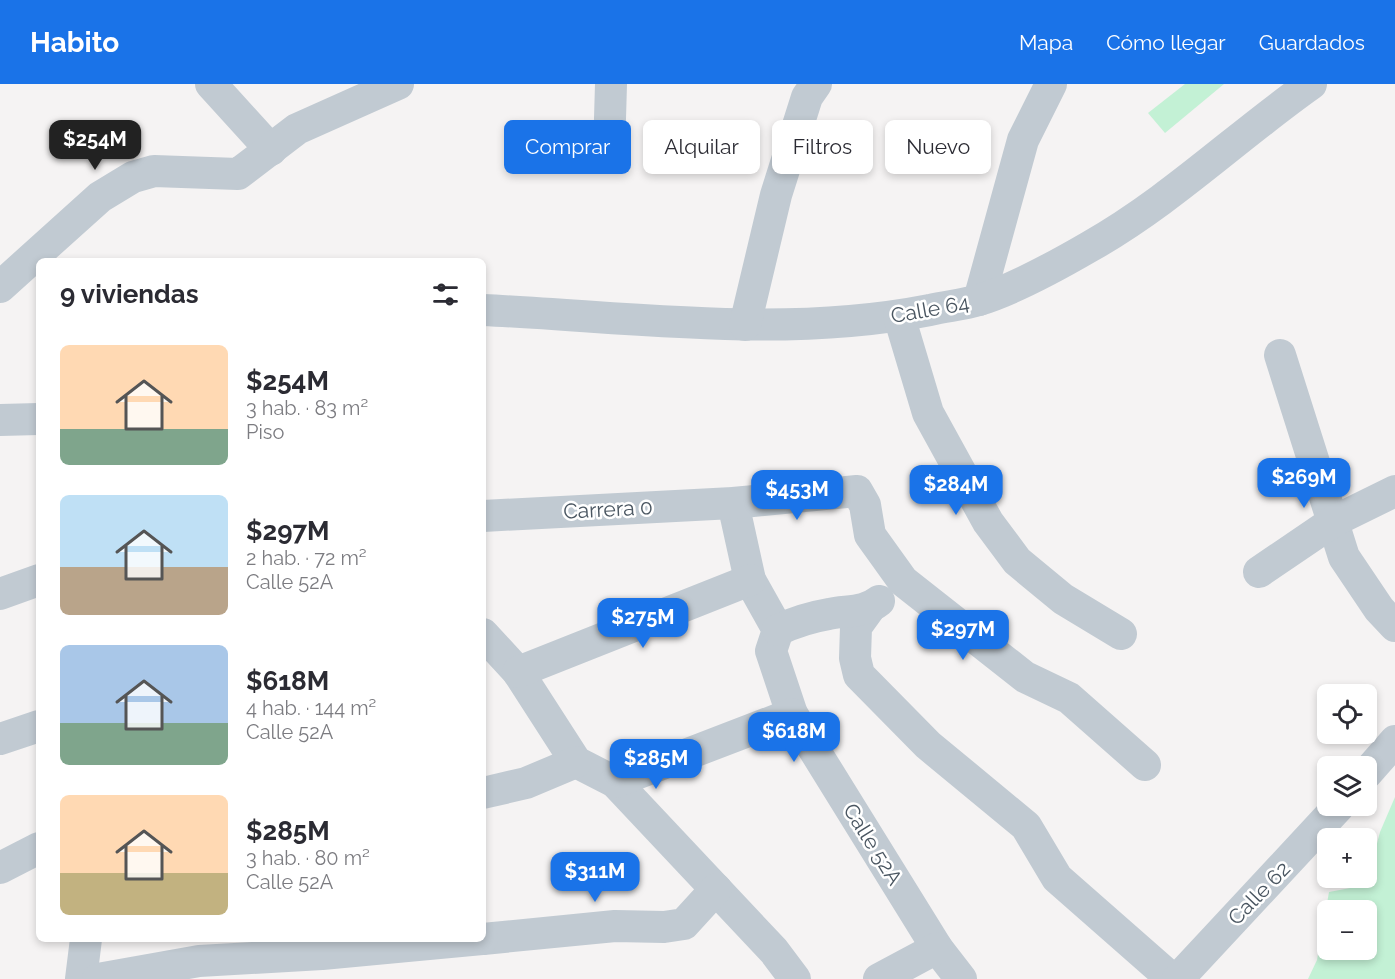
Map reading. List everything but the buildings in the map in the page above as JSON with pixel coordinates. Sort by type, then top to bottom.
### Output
[{"type":"street","points":[[211,84],[271,150]]},
{"type":"street","points":[[0,287],[100,197],[133,177],[154,171],[237,174],[297,129],[398,84]]},
{"type":"street","points":[[610,120],[611,84]]},
{"type":"street","points":[[745,325],[776,195],[807,97],[816,84]]},
{"type":"street","points":[[980,300],[1023,140],[1051,84]]},
{"type":"street","name":"Calle 64","points":[[486,310],[745,325],[801,326],[899,316],[980,300],[1089,248],[1150,210],[1266,116],[1311,84]]},
{"type":"street","points":[[899,316],[928,413],[988,522],[1017,561],[1063,599],[1121,634]]},
{"type":"street","points":[[1280,355],[1344,557],[1379,609],[1395,626]]},
{"type":"street","points":[[0,420],[36,419]]},
{"type":"street","name":"Carrera 0","points":[[486,516],[733,503],[857,491],[865,505],[870,535],[903,581]]},
{"type":"street","points":[[1259,572],[1334,521],[1395,491]]},
{"type":"street","points":[[733,503],[750,580],[778,630],[797,621],[832,613],[869,609]]},
{"type":"street","points":[[0,594],[36,580]]},
{"type":"street","points":[[518,672],[750,580]]},
{"type":"street","points":[[1145,765],[1069,698],[1025,677],[903,581],[869,609],[856,627],[855,658],[859,675],[928,745],[1026,826],[1057,878],[1172,979]]},
{"type":"street","name":"Calle 52A","points":[[778,630],[771,651],[792,714],[937,948],[961,979]]},
{"type":"street","points":[[486,637],[518,672],[576,762],[615,783],[774,951],[795,979]]},
{"type":"street","points":[[615,783],[792,714]]},
{"type":"street","points":[[0,738],[36,727]]},
{"type":"street","points":[[1377,761],[1395,741]]},
{"type":"street","points":[[486,792],[526,783],[576,762]]},
{"type":"street","name":"Calle 62","points":[[1178,979],[1330,816]]},
{"type":"street","points":[[0,868],[36,850]]},
{"type":"street","points":[[486,939],[615,926],[664,927],[684,924],[716,889]]},
{"type":"street","points":[[81,979],[86,942]]},
{"type":"street","points":[[98,979],[199,961],[414,942]]},
{"type":"street","points":[[879,979],[937,948]]},
{"type":"green space","points":[[1185,84],[1224,84],[1165,133],[1148,113]]},
{"type":"green space","points":[[1395,797],[1395,979],[1308,979],[1317,960],[1377,960],[1377,900],[1328,900],[1329,892],[1350,888],[1377,888],[1377,843]]}]
